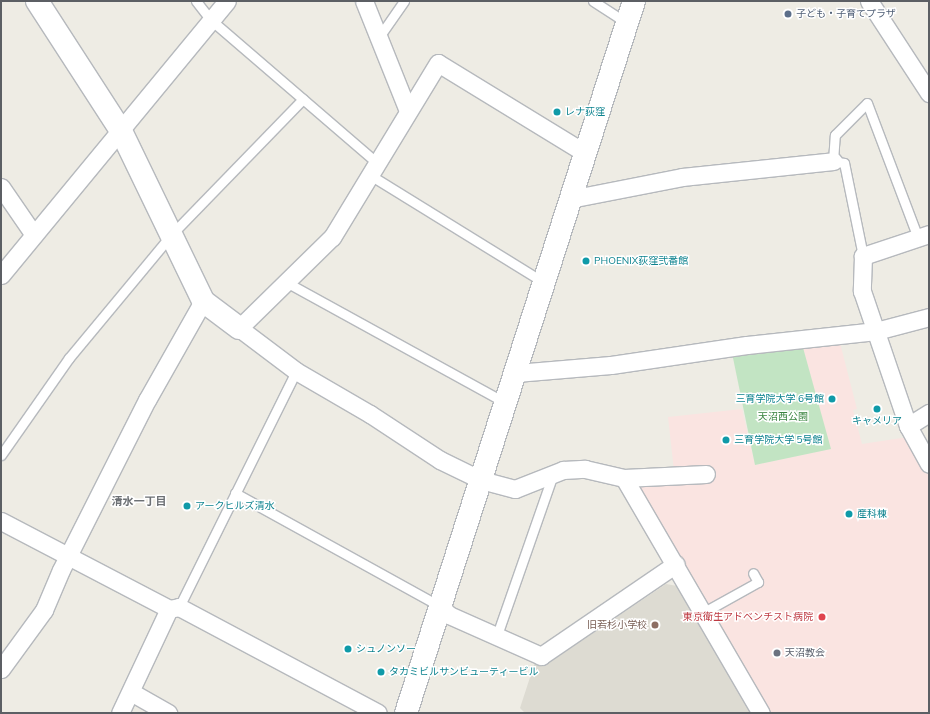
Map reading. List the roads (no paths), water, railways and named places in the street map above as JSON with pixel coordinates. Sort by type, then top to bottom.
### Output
[{"type":"street","points":[[36,1],[121,131],[203,301],[296,371],[370,414],[440,460],[481,480],[515,489],[553,472],[585,469],[624,478],[706,474]]},
{"type":"street","points":[[1,275],[227,1]]},
{"type":"street","points":[[364,1],[408,111]]},
{"type":"street","points":[[406,713],[634,1]]},
{"type":"street","points":[[869,1],[927,85]]},
{"type":"street","points":[[240,328],[332,237],[438,63],[585,153]]},
{"type":"street","points":[[570,199],[682,178],[833,161]]},
{"type":"street","points":[[1,187],[34,235]]},
{"type":"street","points":[[924,236],[863,256],[862,291],[908,426],[929,464]]},
{"type":"street","points":[[1,669],[44,610],[68,557],[148,400],[203,301]]},
{"type":"street","points":[[516,373],[611,366],[747,345],[876,331],[929,317]]},
{"type":"street","points":[[908,426],[929,413]]},
{"type":"street","points":[[624,478],[704,612],[761,713]]},
{"type":"street","points":[[1,521],[68,557],[174,608],[378,713]]},
{"type":"street","points":[[440,606],[449,615],[497,635],[541,656],[676,564]]},
{"type":"street","points":[[120,713],[174,608]]},
{"type":"street","points":[[131,692],[168,713]]},
{"type":"lane","points":[[196,1],[211,20],[303,99],[373,169],[543,282]]},
{"type":"lane","points":[[379,37],[404,1]]},
{"type":"lane","points":[[593,1],[627,23]]},
{"type":"lane","points":[[1,455],[69,358],[172,234],[303,99]]},
{"type":"lane","points":[[863,256],[844,163],[833,161],[835,135],[867,103],[924,236]]},
{"type":"lane","points":[[286,282],[506,403]]},
{"type":"lane","points":[[174,608],[235,493],[296,371]]},
{"type":"lane","points":[[497,635],[553,472]]},
{"type":"lane","points":[[235,493],[440,606]]},
{"type":"lane","points":[[704,612],[758,582],[753,573]]},
{"type":"place","name":"子ども・子育てプラザ","points":[[788,14]]},
{"type":"place","name":"レナ荻窪","points":[[557,112]]},
{"type":"place","name":"PHOENIX荻窪弐番館","points":[[586,261]]},
{"type":"place","name":"三育学院大学 6号館","points":[[832,399]]},
{"type":"place","name":"キャメリア","points":[[877,409]]},
{"type":"place","name":"三育学院大学 5号館","points":[[726,440]]},
{"type":"place","name":"アークヒルズ清水","points":[[187,506]]},
{"type":"place","name":"産科棟","points":[[849,514]]},
{"type":"place","name":"東京衛生アドベンチスト病院","points":[[822,617]]},
{"type":"place","name":"旧若杉小学校","points":[[655,625]]},
{"type":"place","name":"シュノンソー","points":[[348,649]]},
{"type":"place","name":"天沼教会","points":[[777,653]]},
{"type":"place","name":"タカミビルサンビューティービル","points":[[381,672]]},
{"type":"district","name":"清水一丁目","points":[[139,501]]},
{"type":"park label","name":"天沼西公園","points":[[783,417]]}]
